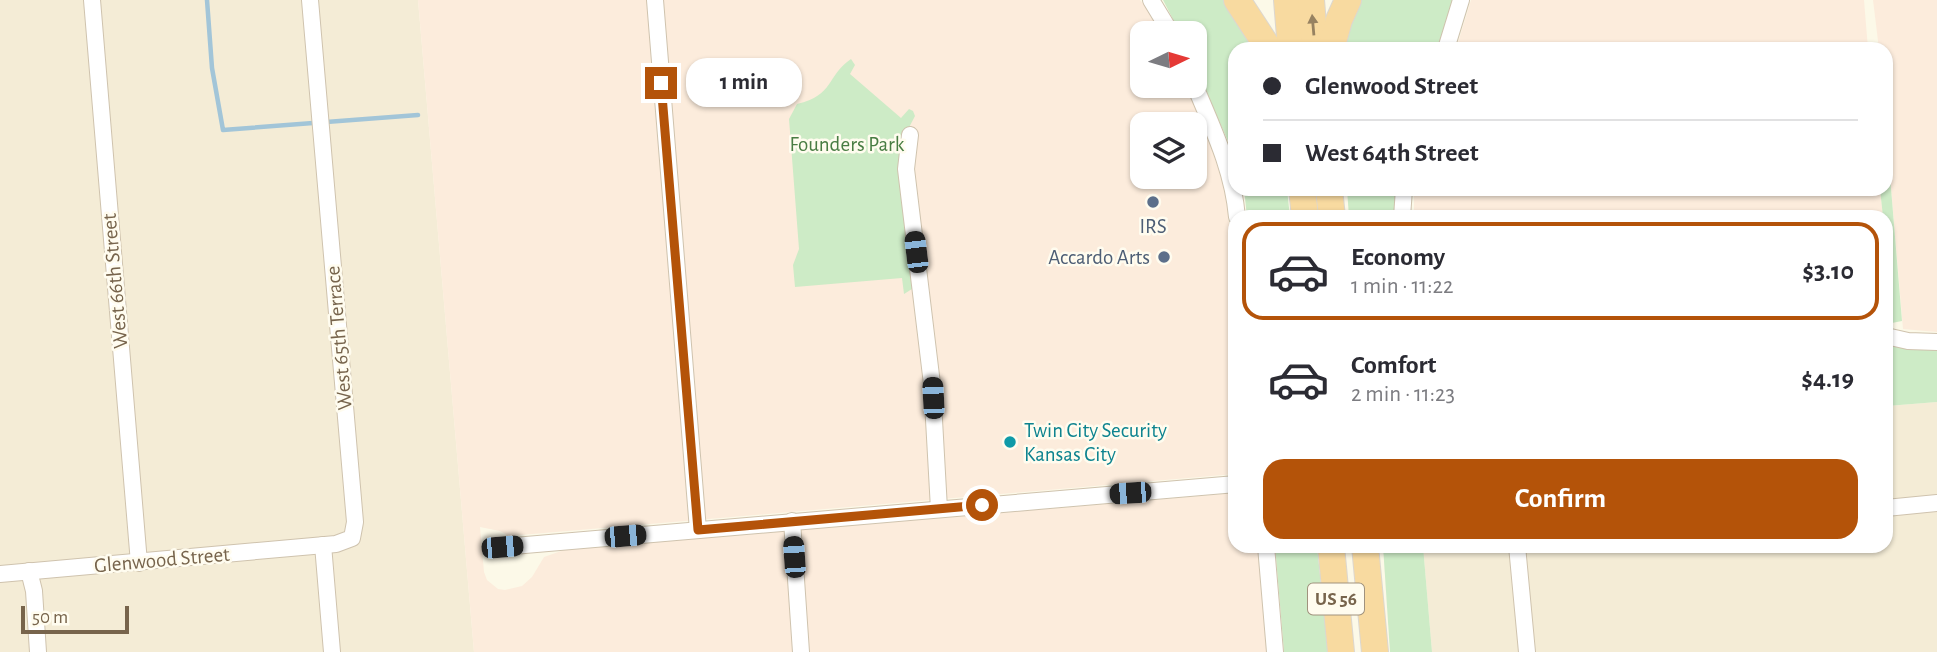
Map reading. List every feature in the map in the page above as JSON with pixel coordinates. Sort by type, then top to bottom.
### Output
[{"type":"highway","points":[[1237,0],[1264,42]]},
{"type":"highway","points":[[1287,0],[1290,42]]},
{"type":"highway","points":[[1311,0],[1314,42]]},
{"type":"highway","points":[[1333,42],[1348,0]]},
{"type":"highway","name":"US 56","points":[[1332,553],[1341,652]]},
{"type":"highway","name":"US 56","points":[[1367,553],[1375,652]]},
{"type":"street","name":"West 66th Street","points":[[92,0],[139,563]]},
{"type":"street","name":"West 65th Terrace","points":[[310,0],[355,522],[352,538],[323,545]]},
{"type":"street","points":[[655,0],[698,530]]},
{"type":"street","points":[[1151,0],[1164,21]]},
{"type":"street","points":[[1448,42],[1461,0]]},
{"type":"street","points":[[1200,98],[1228,167]]},
{"type":"street","points":[[911,135],[906,169],[932,384],[939,509]]},
{"type":"street","points":[[1893,338],[1937,342]]},
{"type":"street","points":[[502,547],[1228,485]]},
{"type":"street","points":[[1893,507],[1937,503]]},
{"type":"street","points":[[792,521],[801,652]]},
{"type":"street","name":"Glenwood Street","points":[[0,574],[323,545]]},
{"type":"street","points":[[323,545],[332,652]]},
{"type":"street","points":[[1267,553],[1275,652]]},
{"type":"street","points":[[1518,553],[1527,652]]},
{"type":"street","points":[[29,572],[34,591],[38,652]]},
{"type":"shaded area","points":[[0,0],[418,0],[474,652],[0,652]]},
{"type":"shaded area","points":[[418,0],[1140,0],[1156,21],[1130,21],[1130,98],[1194,98],[1199,112],[1130,112],[1130,189],[1207,189],[1207,133],[1225,185],[1228,214],[1228,475],[509,536],[500,531],[480,527],[484,572],[487,580],[498,589],[522,586],[532,577],[544,557],[564,550],[1228,494],[1228,553],[1260,553],[1268,652],[474,652]]},
{"type":"shaded area","points":[[1471,0],[1864,0],[1867,42],[1458,42]]},
{"type":"shaded area","points":[[1873,0],[1937,0],[1937,332],[1903,329],[1892,196],[1893,42],[1878,42]]},
{"type":"shaded area","points":[[1414,196],[1881,196],[1882,210],[1414,210]]},
{"type":"shaded area","points":[[1937,402],[1937,652],[1432,652],[1424,553],[1893,553],[1893,406]]},
{"type":"green space","points":[[1163,0],[1225,0],[1251,42],[1228,42],[1228,141],[1208,96],[1208,21],[1174,21]]},
{"type":"green space","points":[[1360,0],[1453,0],[1440,42],[1345,42]]},
{"type":"green space","name":"Founders Park","points":[[851,59],[855,65],[850,74],[901,118],[909,109],[915,116],[904,137],[907,239],[913,284],[912,289],[904,294],[902,278],[795,287],[793,265],[799,249],[789,119],[797,104],[818,96]]},
{"type":"green space","points":[[1245,196],[1288,196],[1289,210],[1246,210]]},
{"type":"green space","points":[[1348,196],[1397,196],[1396,210],[1348,210]]},
{"type":"green space","points":[[1881,196],[1892,196],[1893,210],[1882,210]]},
{"type":"green space","points":[[1893,212],[1902,321],[1893,323]]},
{"type":"green space","points":[[1893,343],[1937,347],[1937,402],[1893,406]]},
{"type":"green space","points":[[1276,553],[1318,553],[1328,652],[1284,652]]},
{"type":"green space","points":[[1383,553],[1424,553],[1432,652],[1390,652]]},
{"type":"waterway","points":[[207,0],[212,68],[223,130],[418,115]]},
{"type":"place","name":"IRS","points":[[1153,202]]},
{"type":"place","name":"Accardo Arts","points":[[1164,257]]},
{"type":"place","name":"Twin City Security Kansas City","points":[[1010,442]]},
{"type":"route","points":[[661,83],[698,530],[982,505]]}]
